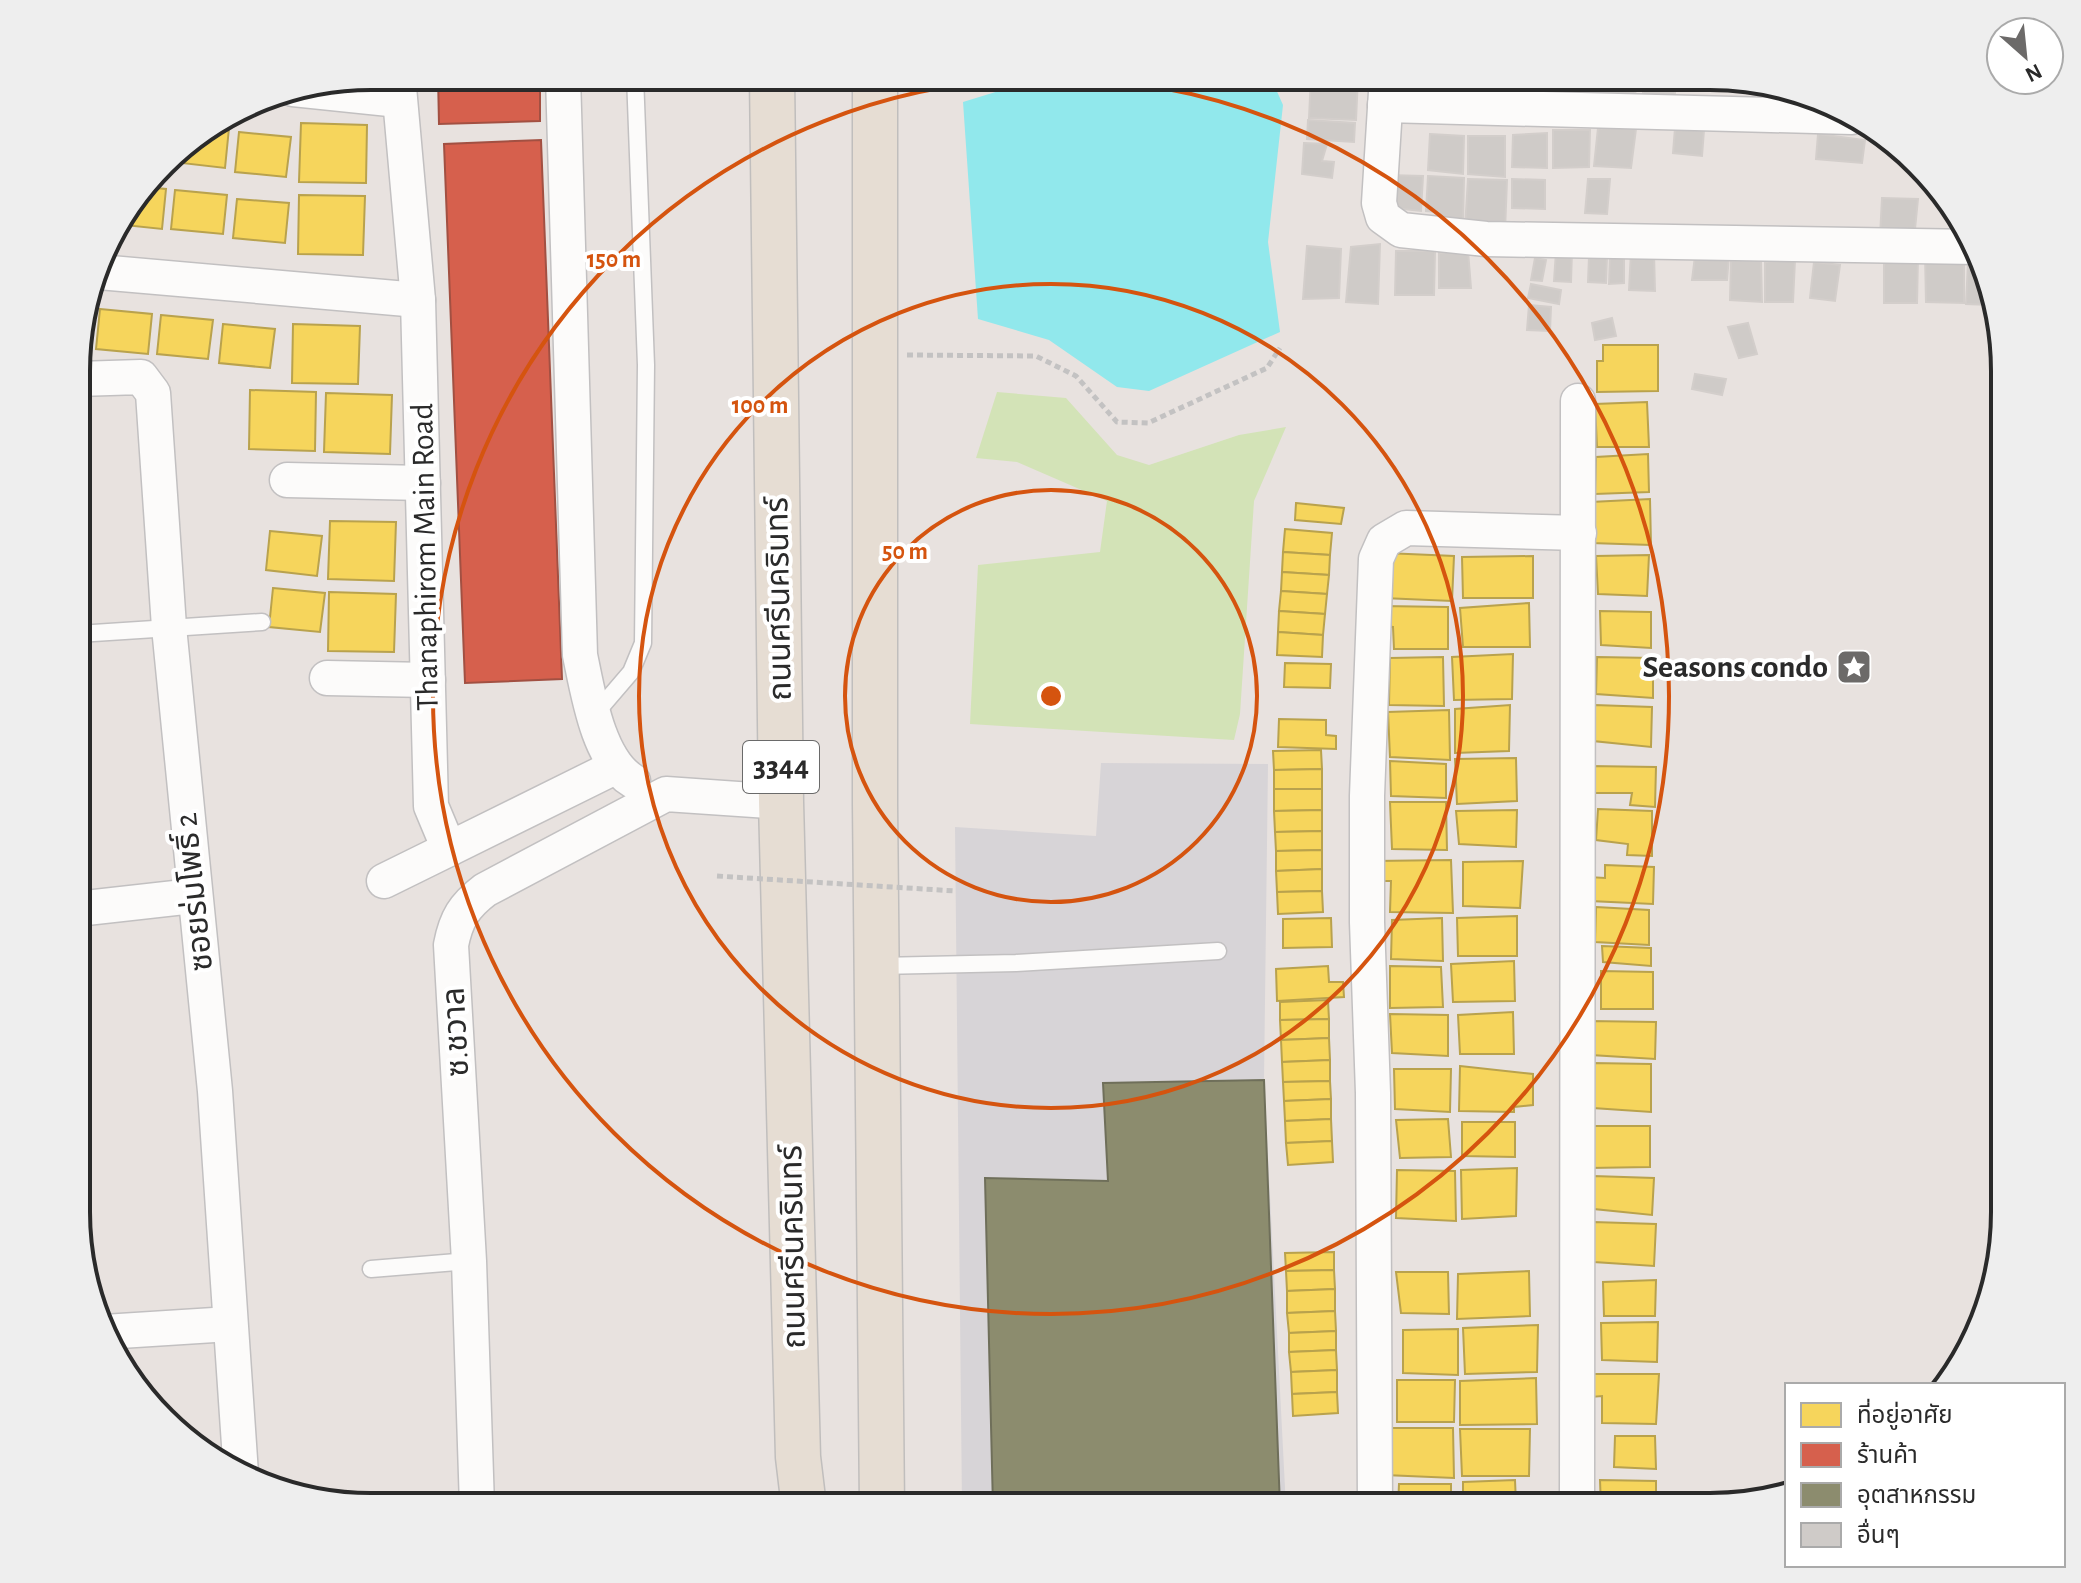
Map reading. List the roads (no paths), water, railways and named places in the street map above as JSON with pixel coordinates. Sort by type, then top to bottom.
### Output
[{"type":"main road","name":"ถนนศรีนครินทร์","points":[[772,90],[781,802],[798,1457],[802,1492]]},
{"type":"main road","points":[[875,90],[877,966],[882,1492]]},
{"type":"main road","points":[[884,1438],[890,1492]]},
{"type":"main road","name":"ถนนศรีนครินทร์","points":[[794,1492],[798,1457]]},
{"type":"street","name":"Thanaphirom Main Road","points":[[399,90],[418,300],[431,806],[449,849]]},
{"type":"street","points":[[563,90],[580,655],[594,716],[615,767],[639,785],[666,794],[781,802]]},
{"type":"street","points":[[1828,116],[1386,91],[1379,203],[1383,217],[1401,230],[1486,239],[1962,247]]},
{"type":"street","points":[[108,273],[418,300]]},
{"type":"street","name":"ซอยร่มโพธิ์ 2","points":[[90,379],[141,377],[153,393],[169,627],[193,896],[215,1091],[240,1461]]},
{"type":"street","points":[[1577,1493],[1578,401]]},
{"type":"street","points":[[287,480],[423,483]]},
{"type":"street","points":[[1375,1493],[1373,1093],[1367,875],[1376,559],[1384,541],[1406,528],[1579,533]]},
{"type":"street","points":[[327,678],[428,680]]},
{"type":"street","points":[[384,881],[615,767]]},
{"type":"street","name":"ซ.ชวาล","points":[[477,1492],[469,1261],[451,945],[457,918],[466,904],[485,890],[666,794]]},
{"type":"street","points":[[91,907],[193,896]]},
{"type":"street","points":[[116,1331],[230,1324]]},
{"type":"lane","points":[[594,716],[631,672],[643,643],[646,365],[636,90]]},
{"type":"lane","points":[[90,633],[262,622]]},
{"type":"lane","points":[[877,966],[1016,963],[1218,951]]},
{"type":"lane","points":[[371,1269],[469,1261]]},
{"type":"water","points":[[1000,90],[1277,91],[1283,105],[1268,242],[1280,332],[1149,391],[1117,387],[1049,340],[978,319],[963,102]]},
{"type":"place","name":"Seasons condo","points":[[1854,667]]}]
